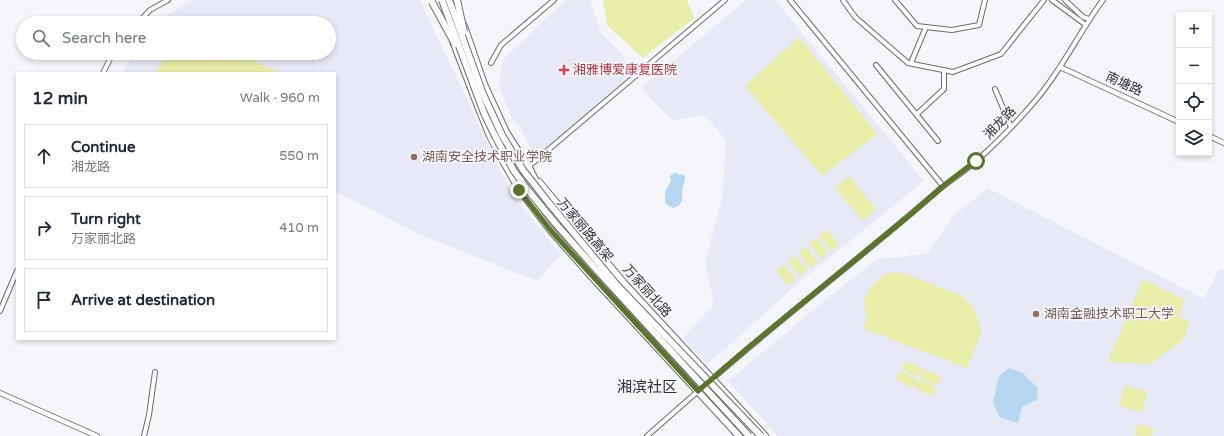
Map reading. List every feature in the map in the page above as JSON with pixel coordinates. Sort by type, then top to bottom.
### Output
[{"type":"main road","points":[[431,0],[468,62]]},
{"type":"main road","points":[[437,0],[479,109],[503,161],[519,190],[557,237],[739,436]]},
{"type":"main road","name":"万家丽路高架","points":[[442,0],[468,62],[502,135],[522,170],[616,284],[761,436]]},
{"type":"main road","name":"万家丽路高架","points":[[449,0],[468,62],[495,136],[514,171],[527,189],[603,277],[749,436]]},
{"type":"main road","points":[[455,0],[468,62]]},
{"type":"main road","name":"万家丽北路","points":[[455,0],[484,84],[506,132],[541,186],[620,277],[765,436]]},
{"type":"main road","points":[[528,167],[540,188],[666,335]]},
{"type":"street","points":[[144,16],[150,10],[168,0]]},
{"type":"street","points":[[491,63],[501,45],[554,0]]},
{"type":"street","points":[[528,167],[725,0]]},
{"type":"street","points":[[790,0],[943,186]]},
{"type":"street","points":[[843,0],[855,17],[908,63],[953,72],[1002,54],[1044,0]]},
{"type":"street","points":[[895,0],[917,26],[952,30],[979,25],[985,0]]},
{"type":"street","points":[[1052,0],[1086,25]]},
{"type":"street","points":[[1065,0],[1083,17],[1089,19]]},
{"type":"street","name":"湘龙路","points":[[647,436],[749,347],[910,215],[943,186],[976,161],[1036,100],[1060,67],[1089,19],[1103,0]]},
{"type":"street","points":[[911,63],[926,27]]},
{"type":"street","points":[[104,72],[110,60]]},
{"type":"street","points":[[876,65],[938,141]]},
{"type":"street","name":"南塘路","points":[[1060,67],[1176,121]]},
{"type":"street","points":[[917,114],[944,89],[944,70]]},
{"type":"street","points":[[995,89],[1011,127]]},
{"type":"street","points":[[1212,137],[1224,143]]},
{"type":"street","points":[[0,310],[16,273]]},
{"type":"street","points":[[144,436],[149,415],[155,372]]},
{"type":"street","points":[[0,393],[97,436]]},
{"type":"shaded area","name":"湖南安全技术职业学院","points":[[193,0],[420,0],[512,195],[561,255],[537,281],[416,233],[336,192],[336,72],[123,72],[130,60],[336,60],[336,16],[165,16]]},
{"type":"shaded area","name":"湘雅博爱康复医院","points":[[566,0],[590,0],[600,32],[622,53],[631,80],[535,159],[521,128],[512,118],[499,87],[502,60]]},
{"type":"shaded area","points":[[746,0],[775,0],[924,181],[803,279],[707,365],[683,338],[714,304],[705,262],[722,199],[726,140],[705,115],[673,120],[644,92],[643,86]]},
{"type":"shaded area","name":"湖南金融技术职工大学","points":[[988,188],[1204,299],[1220,268],[1224,270],[1224,436],[778,436],[728,381],[835,292],[878,259],[927,254],[952,217]]},
{"type":"green space","points":[[603,0],[687,0],[694,18],[643,58],[607,25]]},
{"type":"green space","points":[[799,37],[877,134],[822,176],[745,86]]},
{"type":"green space","points":[[162,60],[253,60],[279,72],[156,72]]},
{"type":"green space","points":[[849,176],[876,209],[863,221],[835,188]]},
{"type":"green space","points":[[827,230],[839,244],[831,251],[819,236]]},
{"type":"green space","points":[[816,238],[828,253],[821,259],[809,244]]},
{"type":"green space","points":[[806,247],[818,262],[810,268],[798,253]]},
{"type":"green space","points":[[795,256],[807,270],[800,276],[788,262]]},
{"type":"green space","points":[[784,265],[796,279],[788,285],[776,271]]},
{"type":"green space","points":[[887,273],[903,273],[962,296],[972,306],[978,319],[981,333],[967,368],[862,328],[868,319],[864,304],[867,292],[875,282]]},
{"type":"green space","points":[[1143,279],[1185,300],[1178,317],[1190,321],[1183,340],[1150,364],[1108,362]]},
{"type":"green space","points":[[905,361],[922,368],[918,377],[901,369]]},
{"type":"green space","points":[[924,369],[941,377],[937,385],[920,378]]},
{"type":"green space","points":[[900,371],[917,379],[913,388],[896,380]]},
{"type":"green space","points":[[919,379],[936,387],[932,396],[915,388]]},
{"type":"green space","points":[[1124,386],[1147,392],[1142,412],[1119,406]]},
{"type":"green space","points":[[1137,424],[1154,429],[1152,436],[1141,436],[1134,434]]},
{"type":"water","points":[[675,172],[679,175],[681,174],[685,176],[685,178],[682,190],[682,201],[674,208],[665,203],[665,192],[671,181],[670,176]]},
{"type":"water","points":[[1009,368],[1023,373],[1037,387],[1038,399],[1022,407],[1018,423],[999,417],[993,402],[999,376]]},
{"type":"place","name":"湘雅博爱康复医院","points":[[564,70]]},
{"type":"place","name":"湖南安全技术职业学院","points":[[414,157]]},
{"type":"place","name":"湖南金融技术职工大学","points":[[1036,314]]},
{"type":"district","name":"湘滨社区","points":[[647,387]]},
{"type":"route","points":[[519,190],[552,232],[592,277],[698,391],[943,186],[976,161]]}]
